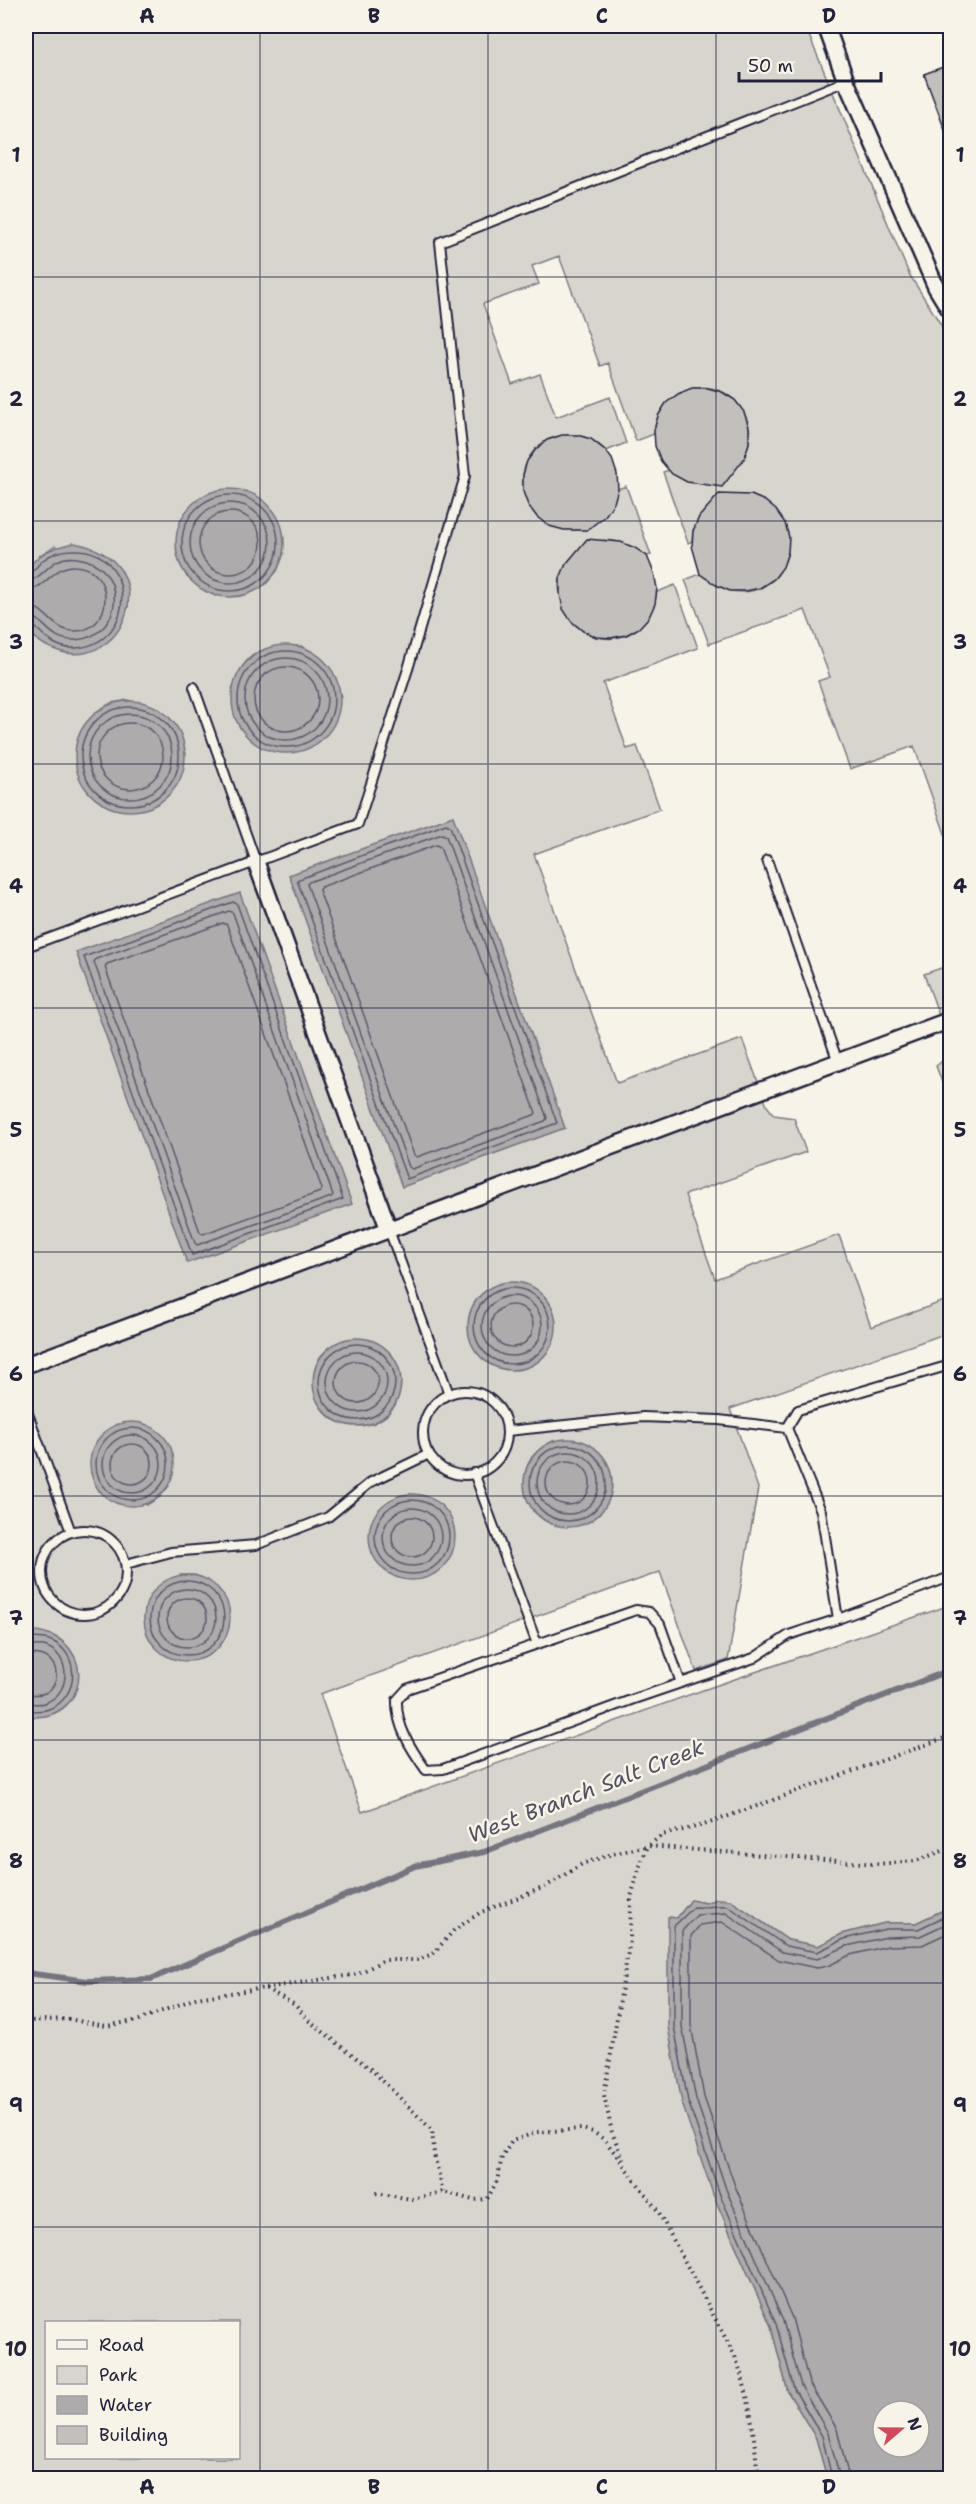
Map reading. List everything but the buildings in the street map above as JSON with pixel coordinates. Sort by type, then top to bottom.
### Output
[{"type":"street","points":[[826,26],[846,81],[936,286],[951,310]]},
{"type":"street","points":[[256,862],[388,1230]]},
{"type":"street","points":[[26,1365],[951,1020]]},
{"type":"lane","points":[[26,947],[358,824],[415,646],[465,476],[440,242],[846,81]]},
{"type":"lane","points":[[194,687],[256,862]]},
{"type":"lane","points":[[767,860],[838,1062]]},
{"type":"lane","points":[[388,1230],[449,1394]]},
{"type":"lane","points":[[788,1428],[798,1410],[951,1365]]},
{"type":"lane","points":[[462,1391],[476,1392],[488,1397],[498,1406],[507,1431],[506,1444],[500,1456],[491,1466],[465,1475],[451,1472],[439,1465],[429,1454],[424,1441],[424,1426],[437,1402],[449,1394],[462,1391]]},
{"type":"lane","points":[[26,1408],[71,1532]]},
{"type":"lane","points":[[507,1431],[643,1417],[719,1420],[788,1428]]},
{"type":"lane","points":[[788,1428],[821,1511],[838,1619]]},
{"type":"lane","points":[[126,1564],[171,1552],[255,1545],[328,1517],[371,1482],[429,1454]]},
{"type":"lane","points":[[474,1473],[537,1644]]},
{"type":"lane","points":[[85,1529],[100,1532],[112,1540],[121,1551],[126,1564],[126,1578],[122,1591],[114,1602],[104,1610],[84,1614],[64,1609],[54,1601],[46,1589],[42,1576],[43,1562],[49,1549],[58,1538],[85,1529]]},
{"type":"lane","points":[[681,1683],[660,1624],[649,1612],[636,1610],[407,1689],[397,1700],[396,1717],[416,1756],[426,1770],[443,1769],[754,1658],[789,1635],[951,1577]]},
{"type":"path","points":[[624,2164],[612,2132],[604,2095],[630,1940],[631,1897],[648,1846],[662,1835],[704,1825],[951,1736]]},
{"type":"path","points":[[26,2021],[68,2019],[106,2026],[139,2020],[196,1998],[358,1974],[384,1960],[419,1960],[434,1953],[454,1930],[482,1912],[545,1887],[582,1864],[648,1846],[876,1864],[916,1861],[951,1848]]},
{"type":"path","points":[[265,1988],[295,2005],[308,2020],[373,2071],[432,2130],[434,2154],[443,2192]]},
{"type":"path","points":[[376,2193],[412,2199],[443,2192],[472,2200],[488,2199],[497,2181],[502,2157],[512,2141],[537,2132],[582,2129],[593,2132],[605,2140],[658,2211],[735,2356],[744,2380],[753,2420],[758,2478]]},
{"type":"green space","points":[[26,26],[805,26],[909,274],[950,339],[950,848],[914,746],[850,769],[818,681],[830,677],[805,610],[709,644],[685,580],[700,574],[724,589],[748,592],[765,586],[778,574],[786,559],[788,541],[784,523],[772,507],[751,495],[693,530],[692,541],[688,543],[663,472],[669,470],[720,481],[740,463],[749,444],[749,425],[741,408],[728,395],[711,388],[692,389],[672,399],[665,406],[657,419],[654,434],[636,441],[608,363],[600,366],[559,256],[532,266],[539,284],[483,304],[512,384],[540,374],[556,417],[610,397],[626,443],[606,451],[594,441],[579,436],[569,435],[549,440],[534,451],[525,466],[523,484],[527,501],[537,516],[554,526],[579,530],[618,489],[626,486],[651,555],[647,556],[620,542],[606,540],[589,545],[560,579],[560,593],[565,611],[578,627],[587,633],[606,638],[617,638],[639,628],[654,606],[657,592],[675,585],[698,648],[603,683],[627,749],[637,746],[660,809],[534,854],[617,1083],[742,1039],[767,1106],[774,1115],[794,1118],[806,1152],[685,1195],[715,1279],[839,1235],[871,1327],[950,1299],[950,1332],[730,1409],[758,1488],[728,1660],[696,1671],[660,1572],[320,1694],[362,1812],[703,1690],[950,1605],[950,1907],[916,1923],[885,1923],[842,1934],[818,1946],[788,1940],[730,1900],[717,1899],[705,1903],[691,1900],[677,1918],[669,1917],[713,2194],[771,2326],[788,2392],[816,2438],[827,2478],[26,2478],[26,1716],[50,1715],[66,1706],[75,1691],[78,1674],[74,1657],[64,1643],[48,1634],[26,1633],[26,624],[30,633],[128,608],[128,589],[122,571],[55,546],[40,555],[26,573]],"holes":[[[284,553],[277,571],[265,585],[215,596],[200,588],[187,577],[179,562]],[[301,646],[317,655],[328,666],[336,680],[341,697],[232,689],[243,665],[257,653],[275,648]],[[128,700],[167,718],[178,731],[186,754],[94,713],[111,703]],[[497,1285],[469,1334],[472,1311],[484,1294]],[[330,1347],[396,1404],[386,1416],[372,1424],[345,1424],[332,1419],[322,1409],[315,1370],[320,1357]],[[117,1424],[169,1486],[160,1497],[147,1505],[99,1491],[92,1472],[93,1453],[96,1445],[108,1430]],[[553,1441],[544,1520],[533,1511],[527,1498],[531,1458]],[[410,1494],[434,1501],[448,1515],[454,1532],[451,1550],[442,1565],[427,1576],[408,1578],[384,1570],[397,1496]],[[180,1575],[195,1575],[208,1580],[154,1646],[147,1633],[144,1618]]]},
{"type":"green space","points":[[950,965],[949,1101],[936,1066],[946,1055],[948,1040],[924,974]]},
{"type":"water","points":[[230,489],[251,493],[268,505],[280,522],[284,543],[280,564],[268,581],[251,593],[230,597],[209,593],[192,581],[180,564],[176,543],[180,522],[192,505],[209,493]]},
{"type":"water","points":[[74,543],[104,554],[121,571],[128,592],[126,614],[115,634],[99,648],[77,654],[51,648],[39,641],[27,627],[24,611],[26,573],[34,560],[46,552]]},
{"type":"water","points":[[286,645],[307,649],[324,661],[336,678],[340,699],[336,720],[324,737],[307,749],[286,753],[265,749],[248,737],[236,720],[232,699],[236,678],[248,661],[265,649]]},
{"type":"water","points":[[130,701],[151,705],[169,717],[181,735],[185,756],[181,777],[169,795],[151,807],[130,811],[109,807],[91,795],[79,777],[75,756],[79,735],[91,717],[109,705]]},
{"type":"water","points":[[453,816],[565,1128],[402,1187],[289,875]]},
{"type":"water","points":[[240,893],[352,1204],[187,1263],[76,952]]},
{"type":"water","points":[[512,1282],[529,1286],[543,1295],[552,1309],[556,1326],[552,1343],[543,1357],[529,1366],[512,1370],[495,1366],[481,1357],[472,1343],[468,1326],[472,1309],[481,1295],[495,1286]]},
{"type":"water","points":[[357,1338],[374,1341],[388,1351],[398,1365],[401,1382],[398,1399],[388,1413],[374,1423],[357,1426],[340,1423],[326,1413],[316,1399],[313,1382],[316,1365],[326,1351],[340,1341]]},
{"type":"water","points":[[132,1422],[148,1425],[162,1434],[171,1448],[174,1464],[171,1480],[162,1494],[148,1503],[132,1506],[116,1503],[102,1494],[93,1480],[90,1464],[93,1448],[102,1434],[116,1425]]},
{"type":"water","points":[[568,1439],[593,1446],[605,1458],[612,1483],[605,1508],[593,1520],[568,1527],[543,1520],[531,1508],[524,1483],[531,1458],[543,1446]]},
{"type":"water","points":[[412,1494],[428,1498],[442,1507],[451,1521],[455,1537],[451,1553],[442,1567],[428,1576],[412,1580],[396,1576],[382,1567],[373,1553],[369,1537],[373,1521],[382,1507],[396,1498]]},
{"type":"water","points":[[187,1575],[211,1582],[223,1594],[230,1618],[223,1642],[211,1654],[187,1661],[163,1654],[151,1642],[144,1618],[151,1594],[163,1582]]},
{"type":"water","points":[[37,1631],[57,1638],[71,1650],[78,1665],[78,1681],[73,1696],[63,1708],[47,1715],[26,1716],[26,1633]]},
{"type":"water","points":[[717,1899],[730,1900],[788,1940],[818,1946],[842,1934],[885,1923],[916,1923],[950,1907],[950,2478],[827,2478],[816,2438],[788,2392],[771,2326],[713,2194],[682,2103],[668,2027],[668,1917],[677,1918],[691,1900],[705,1903]]},
{"type":"waterway","name":"West Branch Salt Creek","points":[[26,1973],[88,1981],[151,1979],[415,1866],[484,1852],[950,1670]]}]
